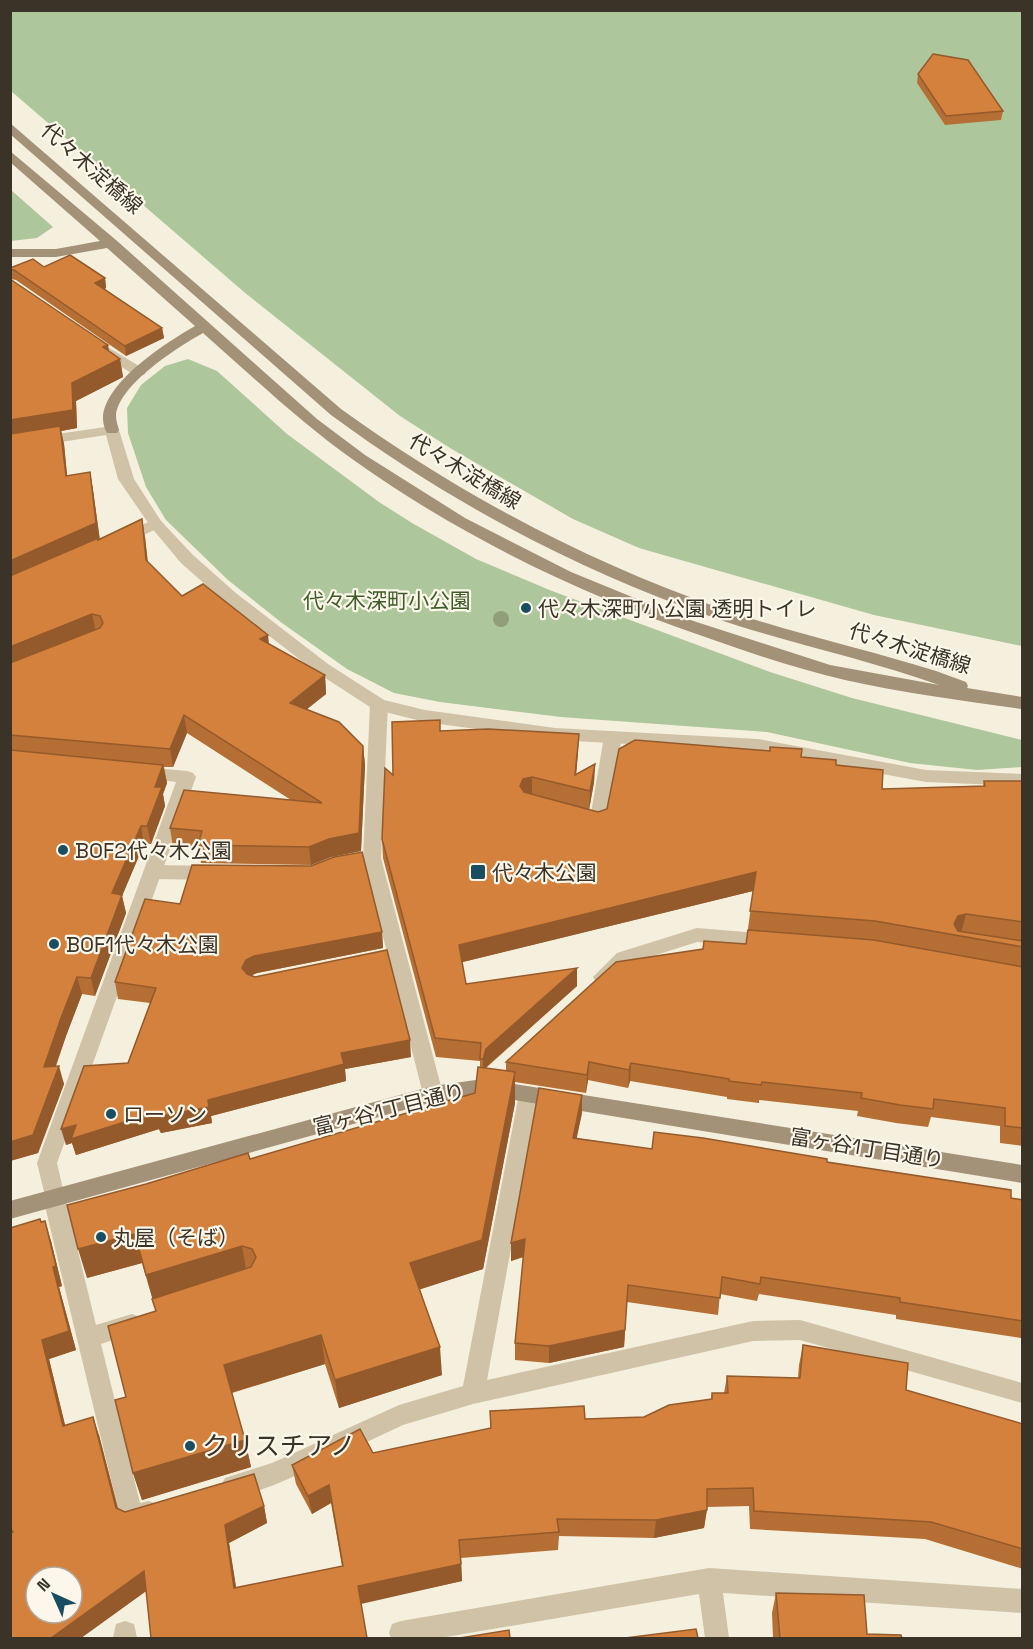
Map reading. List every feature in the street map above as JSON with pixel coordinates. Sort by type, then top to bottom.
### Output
[{"type":"street","name":"代々木淀橋線","points":[[10,127],[336,412],[386,450],[488,513],[609,571],[717,614],[840,650],[912,668],[987,696]]},
{"type":"street","name":"代々木淀橋線","points":[[10,154],[312,422],[349,452],[429,503],[537,564],[613,598],[772,654],[842,674],[897,686],[987,696],[1023,703]]},
{"type":"street","points":[[10,254],[56,253],[111,243]]},
{"type":"street","points":[[204,327],[183,338],[139,372],[118,394],[109,416],[126,479],[156,524],[187,560],[231,598],[325,670],[379,705],[425,716],[555,734],[758,745],[926,776],[1023,780]]},
{"type":"street","points":[[90,339],[139,372]]},
{"type":"street","points":[[10,446],[112,430]]},
{"type":"street","points":[[104,548],[156,524]]},
{"type":"street","points":[[379,705],[372,858],[433,1094]]},
{"type":"street","points":[[565,813],[598,822],[613,737]]},
{"type":"street","points":[[128,772],[187,777],[47,1163],[132,1517],[166,1507]]},
{"type":"street","points":[[352,862],[372,858]]},
{"type":"street","points":[[154,872],[234,873]]},
{"type":"street","points":[[592,986],[624,958],[697,935],[789,943]]},
{"type":"street","points":[[374,960],[397,955]]},
{"type":"street","name":"富ヶ谷1丁目通り","points":[[10,1210],[433,1094],[483,1087],[1023,1174]]},
{"type":"street","points":[[473,1394],[530,1094]]},
{"type":"street","points":[[88,1338],[152,1317]]},
{"type":"street","points":[[210,1493],[276,1473],[399,1416],[473,1394],[753,1331],[800,1330],[1023,1393]]},
{"type":"street","points":[[401,1633],[709,1580],[1023,1601]]},
{"type":"street","points":[[709,1580],[717,1638]]},
{"type":"green space","points":[[11,11],[1022,11],[1022,646],[874,615],[639,548],[573,519],[450,448],[400,416],[244,292],[11,91]]},
{"type":"green space","points":[[10,190],[53,227],[37,238],[11,241]]},
{"type":"green space","name":"代々木深町小公園","points":[[188,359],[217,371],[287,434],[379,502],[476,559],[552,591],[770,672],[852,698],[1022,740],[1022,767],[977,770],[910,763],[767,732],[561,717],[440,702],[394,693],[347,669],[282,623],[228,580],[166,520],[146,487],[128,433],[127,408],[141,385],[165,366]]},
{"type":"building","points":[[933,54],[968,60],[1003,111],[946,116],[918,74]]},
{"type":"building","points":[[70,255],[105,278],[95,283],[162,328],[125,346],[14,270],[10,270],[10,268],[33,259],[44,267]]},
{"type":"building","points":[[10,279],[108,345],[103,347],[120,359],[72,383],[73,410],[10,420]]},
{"type":"building","points":[[60,426],[66,476],[90,472],[96,523],[10,561],[10,434]]},
{"type":"building","points":[[142,519],[146,560],[182,596],[203,584],[268,635],[260,639],[325,675],[290,703],[339,722],[363,746],[359,833],[329,839],[309,847],[198,845],[202,831],[170,828],[184,790],[322,803],[184,715],[170,749],[10,735],[10,663],[100,628],[103,623],[100,616],[92,614],[10,647],[10,576],[98,538],[98,540]]},
{"type":"building","points":[[440,720],[440,731],[488,729],[579,734],[575,775],[595,764],[590,791],[532,777],[523,779],[520,786],[524,792],[598,812],[607,809],[619,749],[635,740],[770,751],[770,747],[802,749],[801,757],[836,760],[836,765],[883,770],[882,789],[985,786],[984,781],[1023,781],[1023,922],[966,914],[958,916],[954,924],[958,931],[1023,941],[1023,947],[875,921],[750,911],[756,872],[459,945],[466,984],[577,968],[486,1049],[483,1059],[480,1059],[481,1043],[435,1038],[382,839],[385,768],[393,775],[392,722]]},
{"type":"building","points":[[10,750],[163,765],[155,787],[162,787],[147,826],[141,826],[112,893],[122,895],[91,978],[77,977],[61,1018],[44,1067],[59,1066],[33,1135],[10,1142]]},
{"type":"building","points":[[362,852],[382,932],[254,956],[246,960],[242,968],[247,974],[255,977],[387,950],[410,1040],[341,1053],[344,1064],[208,1100],[209,1107],[157,1117],[156,1112],[71,1139],[76,1125],[61,1129],[84,1066],[128,1063],[156,988],[115,982],[145,899],[180,904],[192,865],[311,866],[334,857]]},
{"type":"building","points":[[748,930],[874,940],[1023,967],[1023,1128],[1005,1126],[1005,1108],[934,1099],[933,1109],[861,1098],[862,1093],[762,1082],[761,1085],[729,1081],[729,1079],[631,1063],[629,1070],[589,1062],[587,1075],[506,1062],[616,962],[703,949],[704,941],[746,944]]},
{"type":"building","points":[[478,1067],[515,1072],[482,1240],[410,1263],[440,1347],[335,1380],[321,1335],[224,1365],[245,1440],[133,1473],[115,1400],[126,1397],[108,1326],[156,1311],[152,1299],[251,1267],[256,1257],[252,1249],[242,1246],[146,1275],[135,1234],[78,1249],[67,1205],[248,1153],[250,1159],[475,1093]]},
{"type":"building","points":[[539,1088],[582,1095],[573,1138],[652,1149],[654,1132],[703,1138],[827,1159],[827,1162],[1011,1190],[1011,1198],[1023,1200],[1023,1321],[900,1302],[900,1298],[761,1277],[760,1284],[722,1277],[720,1298],[628,1285],[625,1330],[549,1346],[515,1343],[525,1239],[511,1243]]},
{"type":"building","points":[[40,1219],[41,1222],[45,1221],[56,1266],[53,1267],[69,1331],[42,1340],[63,1426],[93,1417],[116,1508],[125,1512],[254,1474],[264,1506],[225,1525],[234,1588],[343,1566],[329,1485],[308,1496],[292,1465],[360,1429],[373,1453],[491,1428],[490,1411],[584,1406],[585,1419],[644,1417],[669,1405],[712,1399],[712,1393],[728,1393],[727,1376],[800,1378],[803,1345],[908,1363],[906,1390],[1023,1424],[1023,1549],[931,1522],[754,1511],[753,1488],[707,1489],[707,1510],[656,1520],[557,1519],[559,1532],[459,1540],[461,1564],[358,1586],[367,1638],[151,1638],[144,1571],[84,1614],[84,1565],[24,1565],[24,1625],[69,1625],[51,1638],[10,1638],[10,1534],[13,1532],[10,1528],[10,1228]]},
{"type":"building","points":[[776,1593],[864,1595],[867,1634],[901,1635],[902,1638],[780,1638]]},
{"type":"building","points":[[696,1629],[698,1638],[625,1638]]},
{"type":"building","points":[[509,1630],[510,1638],[460,1638]]},
{"type":"place","name":"代々木深町小公園 透明トイレ","points":[[526,608]]},
{"type":"place","name":"BOF2代々木公園","points":[[63,850]]},
{"type":"place","name":"代々木公園","points":[[478,872]]},
{"type":"place","name":"BOF1代々木公園","points":[[54,944]]},
{"type":"place","name":"ローソン","points":[[111,1114]]},
{"type":"place","name":"丸屋（そば）","points":[[101,1237]]},
{"type":"place","name":"クリスチアノ","points":[[190,1446]]}]
